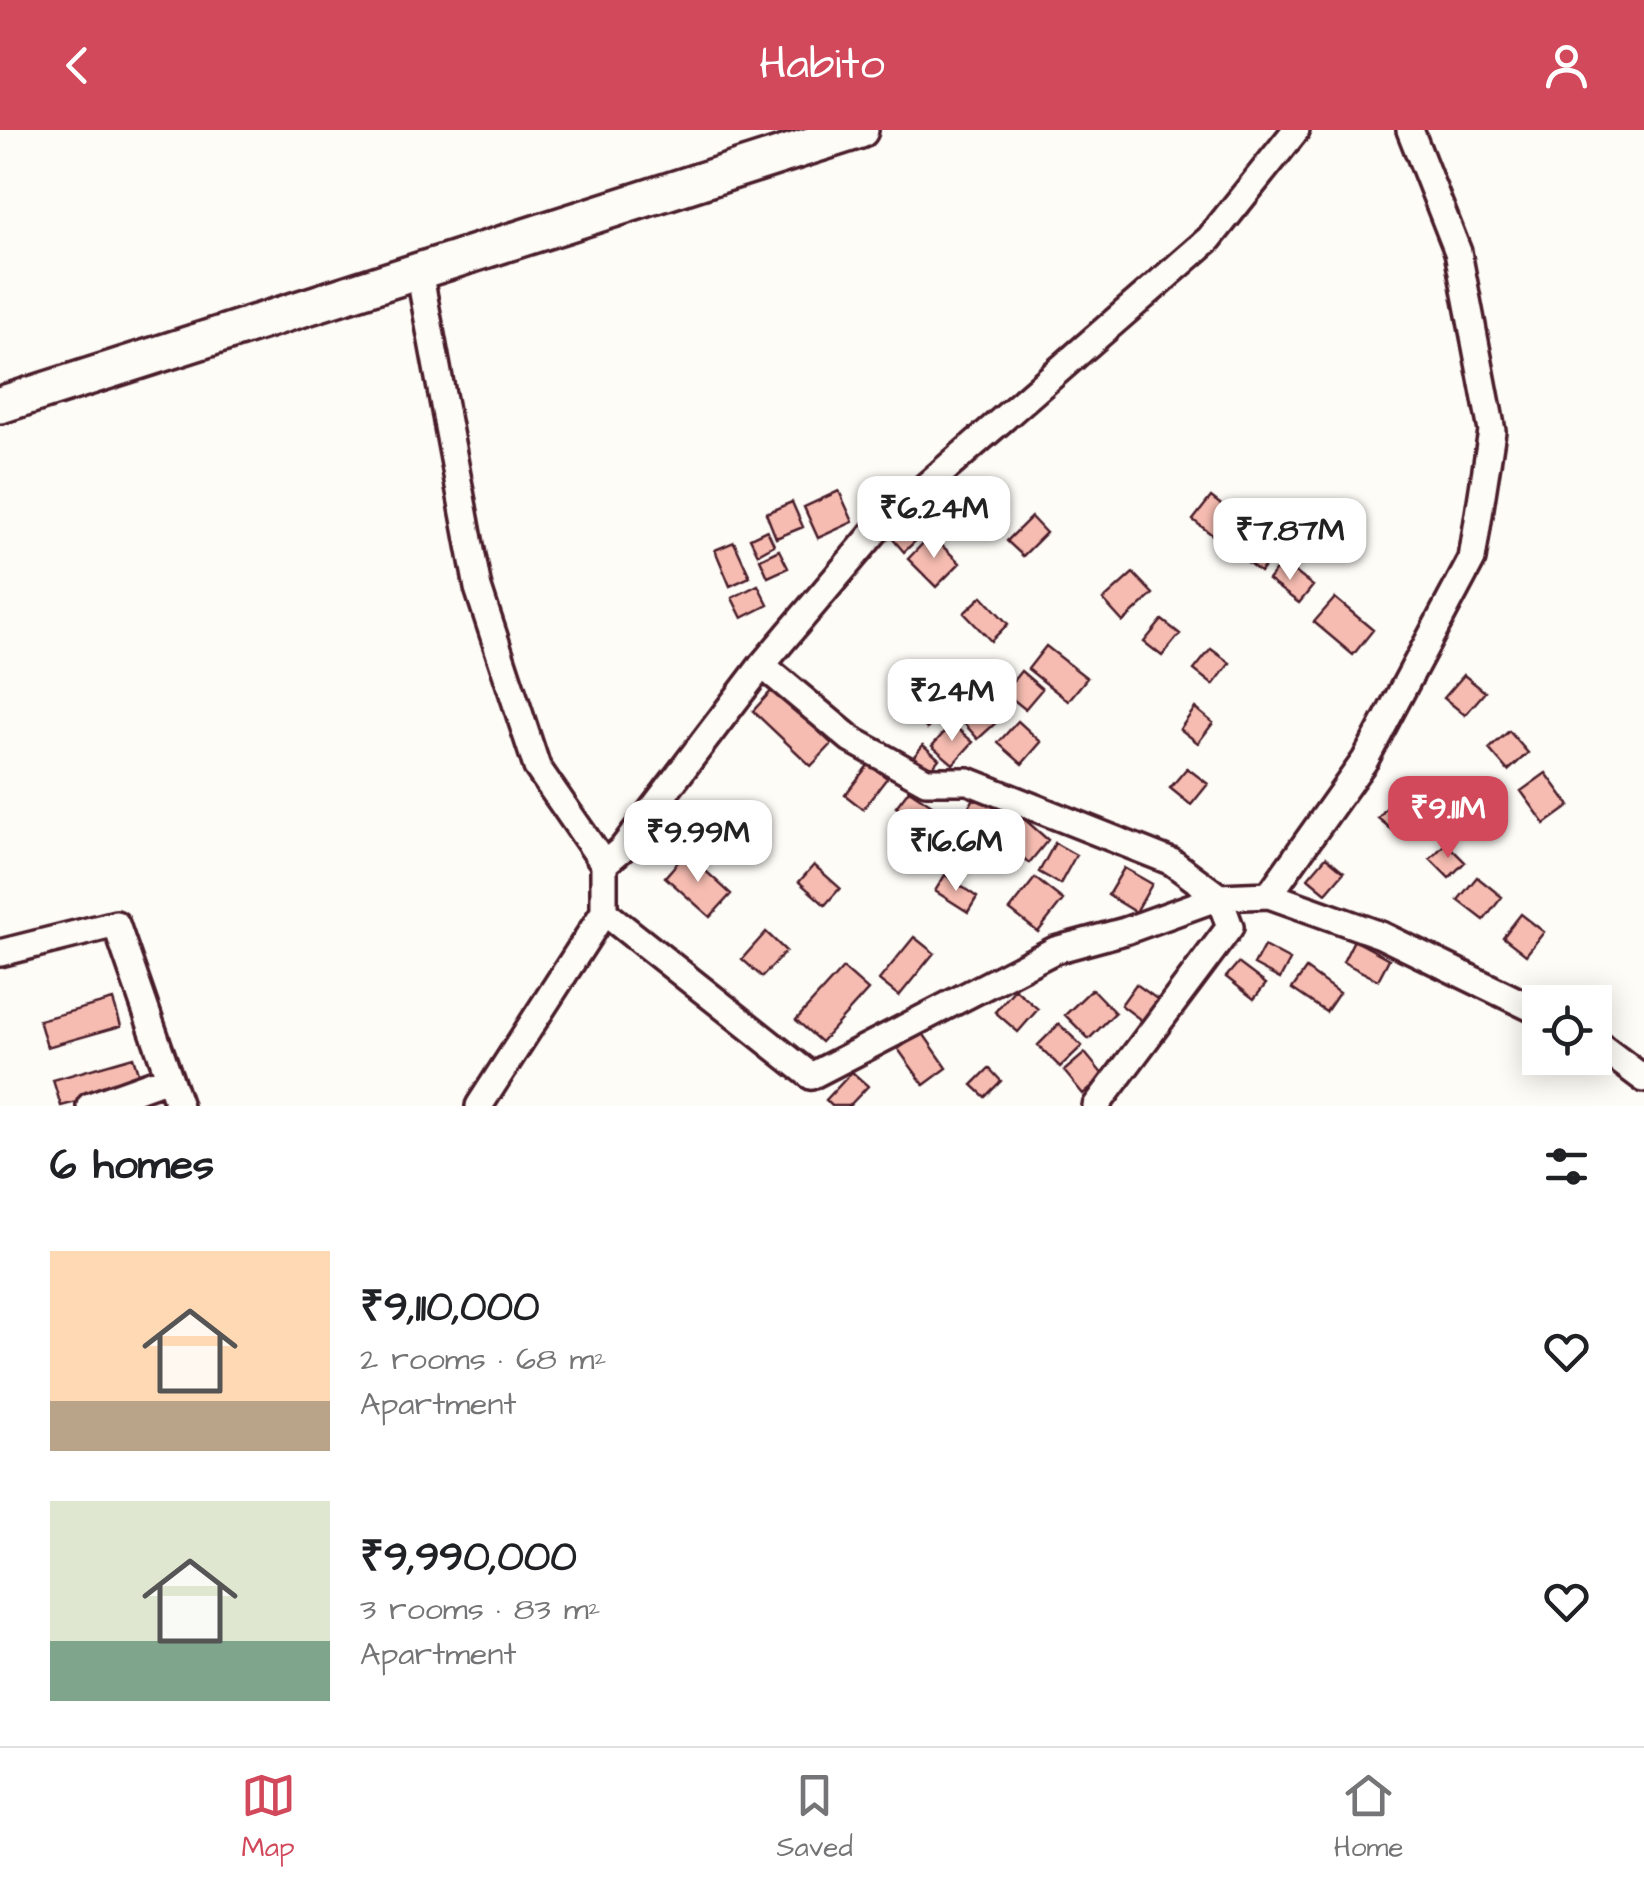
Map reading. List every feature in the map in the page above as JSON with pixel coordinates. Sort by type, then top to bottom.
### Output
[{"type":"street","points":[[0,405],[860,130]]},
{"type":"street","points":[[604,864],[622,849],[762,665],[878,528],[1208,240],[1296,130]]},
{"type":"street","points":[[1269,895],[1365,760],[1472,559],[1492,431],[1458,252],[1410,130]]},
{"type":"street","points":[[420,270],[478,588],[537,767],[604,864],[604,912],[480,1106]]},
{"type":"street","points":[[762,665],[852,740],[926,780],[968,781],[1172,862],[1219,897],[1230,927],[1096,1106]]},
{"type":"street","points":[[604,912],[812,1076],[1055,950],[1125,931],[1219,897],[1269,895],[1380,935],[1522,1003]]},
{"type":"street","points":[[0,954],[116,924],[179,1106]]},
{"type":"street","points":[[1612,1055],[1644,1079]]},
{"type":"street","points":[[90,1106],[168,1078]]},
{"type":"building","points":[[839,491],[853,522],[818,538],[804,507]]},
{"type":"building","points":[[1211,497],[1246,524],[1228,547],[1193,520]]},
{"type":"building","points":[[792,502],[803,527],[776,538],[766,513]]},
{"type":"building","points":[[917,515],[929,528],[904,552],[892,538]]},
{"type":"building","points":[[1031,517],[1046,533],[1023,556],[1007,541]]},
{"type":"building","points":[[767,530],[774,545],[758,554],[750,538]]},
{"type":"building","points":[[1248,531],[1275,553],[1260,572],[1233,550]]},
{"type":"building","points":[[931,535],[960,563],[936,587],[908,559]]},
{"type":"building","points":[[734,542],[750,577],[730,586],[715,550]]},
{"type":"building","points":[[779,550],[788,568],[768,577],[760,559]]},
{"type":"building","points":[[1282,562],[1313,586],[1299,603],[1268,580]]},
{"type":"building","points":[[1133,573],[1153,594],[1123,622],[1103,600]]},
{"type":"building","points":[[758,585],[768,605],[742,618],[732,598]]},
{"type":"building","points":[[982,596],[1008,624],[991,641],[964,613]]},
{"type":"building","points":[[1335,598],[1373,630],[1353,655],[1314,622]]},
{"type":"building","points":[[1162,620],[1180,634],[1162,656],[1144,642]]},
{"type":"building","points":[[1046,646],[1087,678],[1068,701],[1028,669]]},
{"type":"building","points":[[1211,649],[1230,663],[1213,685],[1194,670]]},
{"type":"building","points":[[1021,671],[1042,689],[1025,709],[1004,692]]},
{"type":"building","points":[[1464,675],[1485,692],[1465,715],[1444,698]]},
{"type":"building","points":[[774,688],[832,744],[811,766],[753,711]]},
{"type":"building","points":[[915,689],[941,714],[927,729],[901,704]]},
{"type":"building","points":[[984,704],[999,720],[978,739],[963,722]]},
{"type":"building","points":[[1195,708],[1213,723],[1198,743],[1180,729]]},
{"type":"building","points":[[1018,721],[1041,742],[1022,764],[998,743]]},
{"type":"building","points":[[952,724],[973,742],[953,764],[932,746]]},
{"type":"building","points":[[1509,731],[1528,753],[1508,771],[1489,749]]},
{"type":"building","points":[[923,745],[939,759],[927,774],[911,760]]},
{"type":"building","points":[[869,764],[887,778],[863,809],[845,795]]},
{"type":"building","points":[[1187,768],[1208,784],[1191,805],[1170,788]]},
{"type":"building","points":[[1546,773],[1570,806],[1545,824],[1521,791]]},
{"type":"building","points":[[909,790],[935,807],[923,825],[896,807]]},
{"type":"building","points":[[977,793],[1011,813],[996,840],[962,820]]},
{"type":"building","points":[[1393,800],[1417,820],[1402,838],[1378,818]]},
{"type":"building","points":[[1022,817],[1048,840],[1029,863],[1002,840]]},
{"type":"building","points":[[1055,843],[1076,855],[1060,884],[1039,872]]},
{"type":"building","points":[[1446,843],[1465,862],[1449,878],[1430,859]]},
{"type":"building","points":[[686,853],[731,894],[710,917],[665,877]]},
{"type":"building","points":[[1326,857],[1344,872],[1326,893],[1308,878]]},
{"type":"building","points":[[814,865],[840,888],[825,905],[799,882]]},
{"type":"building","points":[[1124,868],[1152,884],[1136,912],[1108,895]]},
{"type":"building","points":[[945,875],[977,897],[968,912],[935,891]]},
{"type":"building","points":[[1477,877],[1502,897],[1484,920],[1458,900]]},
{"type":"building","points":[[1035,878],[1063,900],[1038,932],[1010,910]]},
{"type":"building","points":[[1521,914],[1544,932],[1526,955],[1503,937]]},
{"type":"building","points":[[766,932],[786,951],[762,977],[742,959]]},
{"type":"building","points":[[914,937],[934,953],[899,996],[879,980]]},
{"type":"building","points":[[1354,940],[1389,959],[1378,980],[1343,962]]},
{"type":"building","points":[[1264,946],[1290,960],[1280,979],[1254,965]]},
{"type":"building","points":[[1238,963],[1266,984],[1254,999],[1226,977]]},
{"type":"building","points":[[843,968],[868,990],[821,1042],[796,1020]]},
{"type":"building","points":[[1306,969],[1339,993],[1326,1012],[1292,989]]},
{"type":"building","points":[[1136,984],[1164,1004],[1149,1026],[1121,1005]]},
{"type":"building","points":[[1015,989],[1038,1009],[1018,1032],[995,1012]]},
{"type":"building","points":[[1092,989],[1115,1013],[1089,1039],[1065,1015]]},
{"type":"building","points":[[113,1000],[121,1026],[47,1047],[39,1020]]},
{"type":"building","points":[[1059,1024],[1082,1046],[1060,1067],[1038,1045]]},
{"type":"building","points":[[922,1032],[947,1068],[924,1085],[898,1049]]},
{"type":"building","points":[[1085,1053],[1104,1076],[1083,1094],[1064,1071]]},
{"type":"building","points":[[133,1057],[142,1085],[61,1106],[53,1080]]},
{"type":"building","points":[[989,1068],[1001,1081],[985,1097],[972,1085]]},
{"type":"building","points":[[852,1072],[868,1086],[849,1106],[832,1106],[826,1100]]}]
